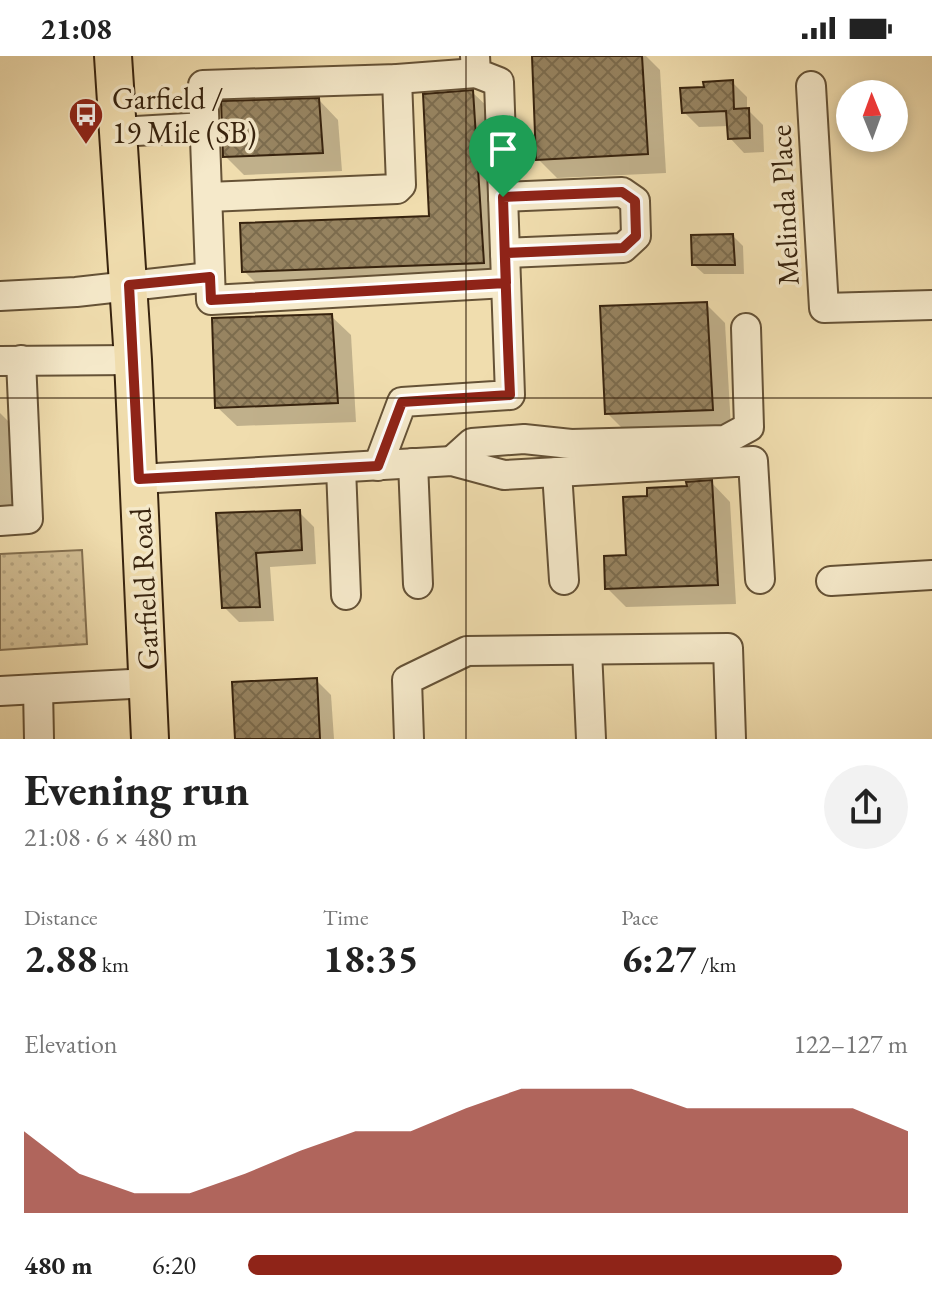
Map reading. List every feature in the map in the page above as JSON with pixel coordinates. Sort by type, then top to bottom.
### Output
[{"type":"main road","name":"Garfield Road","points":[[113,56],[129,285],[150,739]]},
{"type":"street","points":[[378,466],[402,402],[510,395],[499,82],[475,65],[397,79],[347,68],[203,85],[211,300],[506,283]]},
{"type":"street","points":[[208,197],[397,189],[401,185],[397,79]]},
{"type":"street","name":"Melinda Place","points":[[811,86],[824,308],[932,305]]},
{"type":"street","points":[[119,132],[205,127]]},
{"type":"street","points":[[503,197],[622,192],[635,201],[636,236],[623,248],[505,253]]},
{"type":"street","points":[[0,296],[76,292],[210,277]]},
{"type":"street","points":[[452,461],[472,443],[524,439],[571,444],[725,440],[749,427],[746,328]]},
{"type":"street","points":[[0,521],[28,519],[11,360],[133,360]]},
{"type":"street","points":[[139,479],[452,461],[504,475],[753,461],[760,579]]},
{"type":"street","points":[[413,463],[418,584]]},
{"type":"street","points":[[341,468],[346,595]]},
{"type":"street","points":[[557,472],[564,580]]},
{"type":"street","points":[[831,581],[932,575]]},
{"type":"street","points":[[409,739],[407,680],[467,651],[728,648],[731,739]]},
{"type":"street","points":[[587,650],[591,739]]},
{"type":"street","points":[[0,691],[149,683]]},
{"type":"street","points":[[38,689],[39,739]]},
{"type":"shaded area","points":[[82,550],[87,644],[0,650],[0,554]]},
{"type":"building","points":[[532,56],[642,56],[648,154],[536,160]]},
{"type":"building","points":[[733,80],[734,109],[749,108],[750,138],[728,139],[726,111],[682,113],[680,88],[704,87],[703,82]]},
{"type":"building","points":[[473,90],[484,263],[242,272],[240,223],[429,216],[423,94]]},
{"type":"building","points":[[319,98],[323,153],[223,157],[221,101]]},
{"type":"building","points":[[733,234],[735,265],[692,265],[691,235]]},
{"type":"building","points":[[707,302],[713,410],[605,414],[600,306]]},
{"type":"building","points":[[332,314],[338,403],[215,408],[212,318]]},
{"type":"building","points":[[712,480],[718,585],[605,589],[604,556],[626,555],[623,497],[647,496],[647,488],[687,486],[686,482]]},
{"type":"building","points":[[300,510],[302,550],[256,553],[260,607],[222,608],[216,513]]},
{"type":"building","points":[[317,678],[320,739],[235,739],[232,682]]},
{"type":"place","name":"Garfield / 19 Mile (SB)","points":[[86,146]]},
{"type":"route","points":[[503,197],[506,283],[510,395],[402,402],[378,466],[139,479],[129,285],[210,277],[211,300],[506,283],[505,253],[623,248],[636,236],[635,201],[622,192],[503,197]]}]
